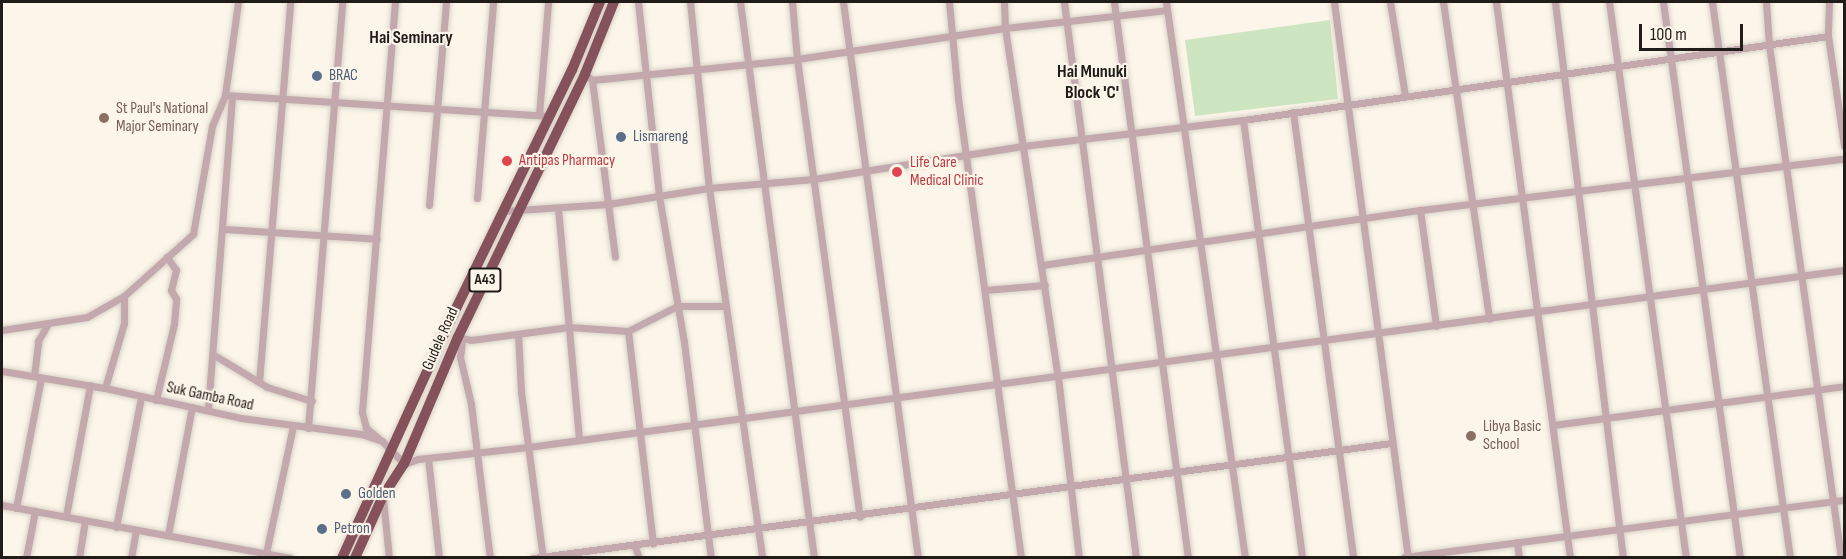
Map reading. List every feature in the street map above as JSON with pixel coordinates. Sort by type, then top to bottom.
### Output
[{"type":"highway","name":"Gudele Road","points":[[342,558],[386,445],[503,211],[544,116],[600,2]]},
{"type":"highway","name":"Gudele Road","points":[[355,558],[383,496],[404,464],[517,211],[589,77],[614,2]]},
{"type":"street","points":[[208,410],[224,229],[228,95],[238,2]]},
{"type":"street","points":[[259,382],[284,99],[290,2]]},
{"type":"street","points":[[308,428],[312,401],[342,2]]},
{"type":"street","points":[[395,2],[362,412],[366,428],[404,464],[428,458],[478,454],[639,430],[1058,377],[1845,270]]},
{"type":"street","points":[[429,205],[446,2]]},
{"type":"street","points":[[477,198],[493,2]]},
{"type":"street","points":[[228,95],[544,116],[548,2]]},
{"type":"street","points":[[638,2],[659,196],[677,306],[711,558]]},
{"type":"street","points":[[690,2],[709,188],[762,558]]},
{"type":"street","points":[[740,2],[814,558]]},
{"type":"street","points":[[792,2],[797,59],[860,517]]},
{"type":"street","points":[[843,2],[918,558]]},
{"type":"street","points":[[949,2],[966,156],[1021,558]]},
{"type":"street","points":[[1004,2],[1005,28],[1058,377],[1079,558]]},
{"type":"street","points":[[1064,2],[1136,558]]},
{"type":"street","points":[[1114,2],[1188,558]]},
{"type":"street","points":[[1334,2],[1406,557],[1620,530],[1681,519],[1845,500]]},
{"type":"street","points":[[1390,2],[1405,96]]},
{"type":"street","points":[[1443,2],[1489,319]]},
{"type":"street","points":[[1496,2],[1570,558]]},
{"type":"street","points":[[1555,2],[1623,558]]},
{"type":"street","points":[[1609,2],[1686,558]]},
{"type":"street","points":[[1663,2],[1740,558]]},
{"type":"street","points":[[1712,2],[1790,558]]},
{"type":"street","points":[[1766,2],[1769,45],[1804,274],[1842,558]]},
{"type":"street","points":[[1829,2],[1828,36],[1845,146]]},
{"type":"street","points":[[615,257],[589,77],[646,75],[797,59],[850,49],[953,37],[1005,28],[1115,16],[1167,6],[1186,127],[1199,244],[1218,355],[1245,558]]},
{"type":"street","points":[[503,211],[608,204],[709,188],[814,179],[865,169],[1022,146],[1243,120],[1828,36]]},
{"type":"street","points":[[2,330],[87,317],[124,296],[193,234],[212,126],[228,95]]},
{"type":"street","points":[[1293,112],[1353,558]]},
{"type":"street","points":[[1243,120],[1302,558]]},
{"type":"street","points":[[1042,265],[1258,236],[1523,196],[1635,186],[1845,159]]},
{"type":"street","points":[[558,208],[579,440]]},
{"type":"street","points":[[1420,210],[1436,326]]},
{"type":"street","points":[[224,229],[377,239]]},
{"type":"street","points":[[156,400],[174,324],[176,299],[171,290],[176,270],[166,257]]},
{"type":"street","points":[[985,291],[1045,285]]},
{"type":"street","points":[[105,388],[124,323],[124,296]]},
{"type":"street","points":[[490,558],[467,379],[460,357],[460,339],[569,327],[628,331],[677,306],[725,306]]},
{"type":"street","points":[[16,508],[37,377],[38,341],[48,324]]},
{"type":"street","points":[[628,331],[653,544]]},
{"type":"street","points":[[518,334],[528,447],[543,557]]},
{"type":"street","points":[[214,355],[259,382],[312,401]]},
{"type":"street","name":"Suk Gamba Road","points":[[2,371],[90,385],[386,445]]},
{"type":"street","points":[[66,516],[90,385]]},
{"type":"street","points":[[1553,425],[1718,400],[1845,386]]},
{"type":"street","points":[[116,527],[141,396]]},
{"type":"street","points":[[168,536],[192,407]]},
{"type":"street","points":[[266,552],[293,426]]},
{"type":"street","points":[[533,558],[595,555],[653,544],[911,510],[1013,493],[1233,467],[1339,449],[1392,443]]},
{"type":"street","points":[[428,458],[439,558]]},
{"type":"street","points":[[383,496],[389,558]]},
{"type":"street","points":[[2,505],[290,558]]},
{"type":"street","points":[[26,558],[35,511]]},
{"type":"street","points":[[79,558],[85,521]]},
{"type":"street","points":[[131,558],[136,531]]},
{"type":"street","points":[[1517,542],[1519,558]]},
{"type":"street","points":[[636,547],[639,558]]},
{"type":"street","points":[[235,558],[236,549]]},
{"type":"street","points":[[1467,549],[1468,558]]},
{"type":"green space","points":[[1330,20],[1338,99],[1195,116],[1185,40]]},
{"type":"place","name":"BRAC","points":[[317,76]]},
{"type":"place","name":"St Paul's National Major Seminary","points":[[104,118]]},
{"type":"place","name":"Lismareng","points":[[621,137]]},
{"type":"place","name":"Antipas Pharmacy","points":[[507,161]]},
{"type":"place","name":"Life Care Medical Clinic","points":[[897,172]]},
{"type":"place","name":"Libya Basic School","points":[[1471,436]]},
{"type":"place","name":"Golden","points":[[346,494]]},
{"type":"place","name":"Petron","points":[[322,529]]},
{"type":"district","name":"Hai Seminary","points":[[411,38]]},
{"type":"district","name":"Hai Munuki Block 'C'","points":[[1092,83]]}]
